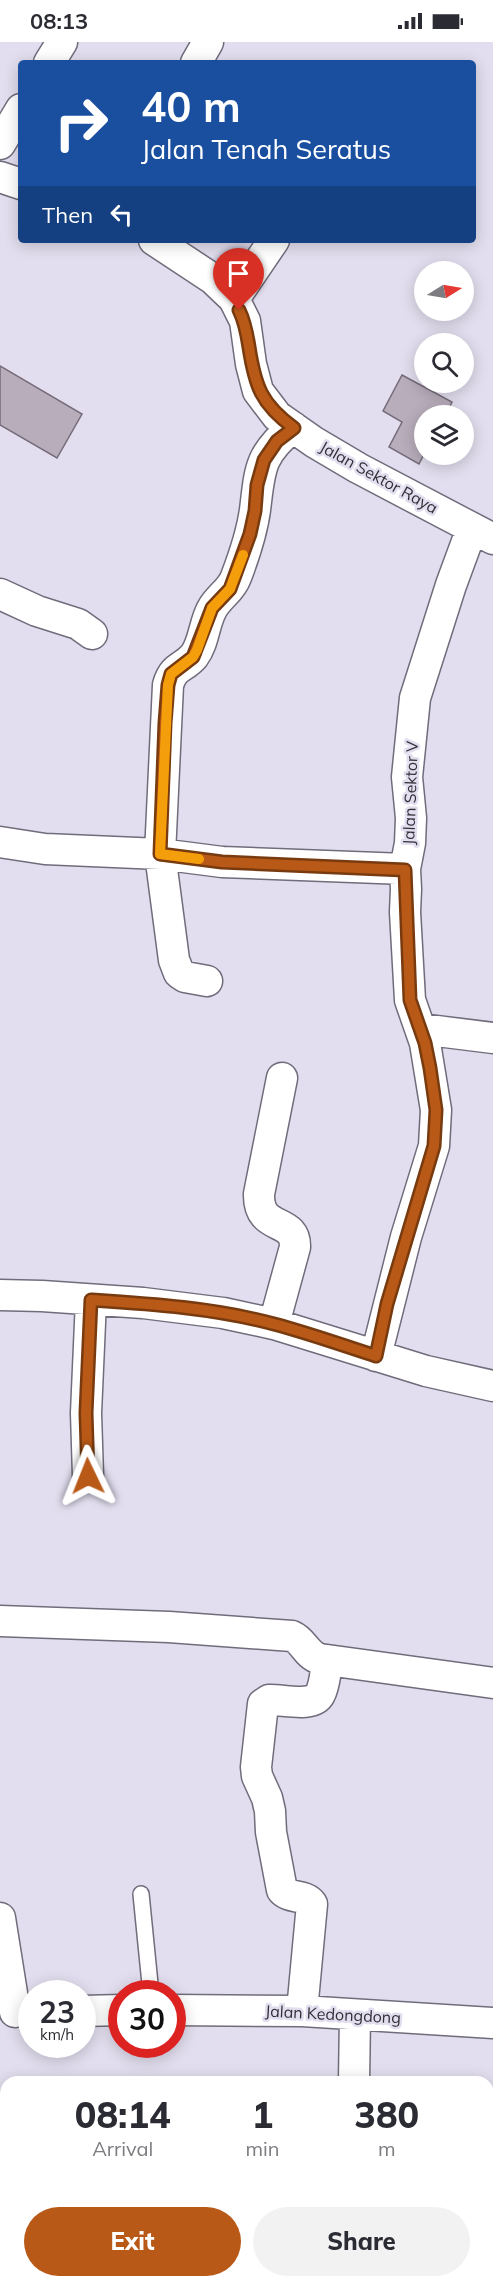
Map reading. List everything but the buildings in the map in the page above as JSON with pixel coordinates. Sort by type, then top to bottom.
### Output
[{"type":"street","points":[[51,60],[62,42]]},
{"type":"street","points":[[198,60],[208,42]]},
{"type":"street","points":[[0,144],[18,114]]},
{"type":"street","points":[[0,177],[18,183]]},
{"type":"street","name":"Jalan Sektor Raya","points":[[159,243],[213,279],[234,298],[245,321],[251,364],[258,391],[277,416],[358,468],[482,534]]},
{"type":"street","points":[[234,298],[272,243]]},
{"type":"street","points":[[207,981],[185,977],[179,973],[174,960],[160,854],[168,685],[171,674],[193,657],[212,608],[230,589],[250,534],[257,485],[264,460],[277,441],[294,428]]},
{"type":"street","name":"Jalan Sektor V","points":[[376,1356],[387,1304],[434,1146],[436,1110],[430,1068],[410,1000],[405,924],[405,870],[410,843],[411,818],[407,777],[416,698],[451,585],[482,534]]},
{"type":"street","points":[[0,594],[37,611],[78,624],[92,634]]},
{"type":"street","points":[[0,842],[45,849],[160,854],[222,862],[405,870]]},
{"type":"street","points":[[420,1029],[493,1038]]},
{"type":"street","points":[[274,1324],[295,1247],[295,1239],[291,1231],[263,1215],[259,1194],[282,1078]]},
{"type":"street","points":[[0,1295],[143,1303],[223,1313],[274,1324],[426,1371],[493,1386]]},
{"type":"street","points":[[88,1476],[86,1413],[91,1300]]},
{"type":"street","points":[[0,1621],[169,1627],[292,1636],[299,1639],[309,1654],[328,1660],[493,1683]]},
{"type":"street","points":[[302,2011],[312,1904],[309,1900],[286,1894],[282,1890],[271,1832],[270,1810],[257,1776],[256,1767],[263,1704],[269,1700],[308,1702],[315,1700],[320,1694],[328,1660]]},
{"type":"street","points":[[0,1918],[16,2012]]},
{"type":"street","name":"Jalan Kedongdong","points":[[186,2010],[302,2011],[493,2023]]},
{"type":"street","points":[[354,2076],[355,2015]]},
{"type":"lane","points":[[141,1894],[150,1980]]},
{"type":"slow traffic","points":[[199,859],[160,854],[168,685],[171,674],[177,667],[193,657],[212,608],[230,589],[237,576],[243,555]]},
{"type":"route","points":[[88,1476],[86,1413],[91,1300],[143,1303],[223,1313],[274,1324],[376,1356],[387,1304],[434,1146],[436,1110],[430,1068],[425,1043],[410,1000],[405,870],[222,862],[160,854],[165,723],[171,674],[177,667],[193,657],[212,608],[230,589],[237,576],[250,534],[257,485],[264,460],[277,441],[294,428],[277,416],[258,391],[251,364],[245,321],[239,310]]}]
